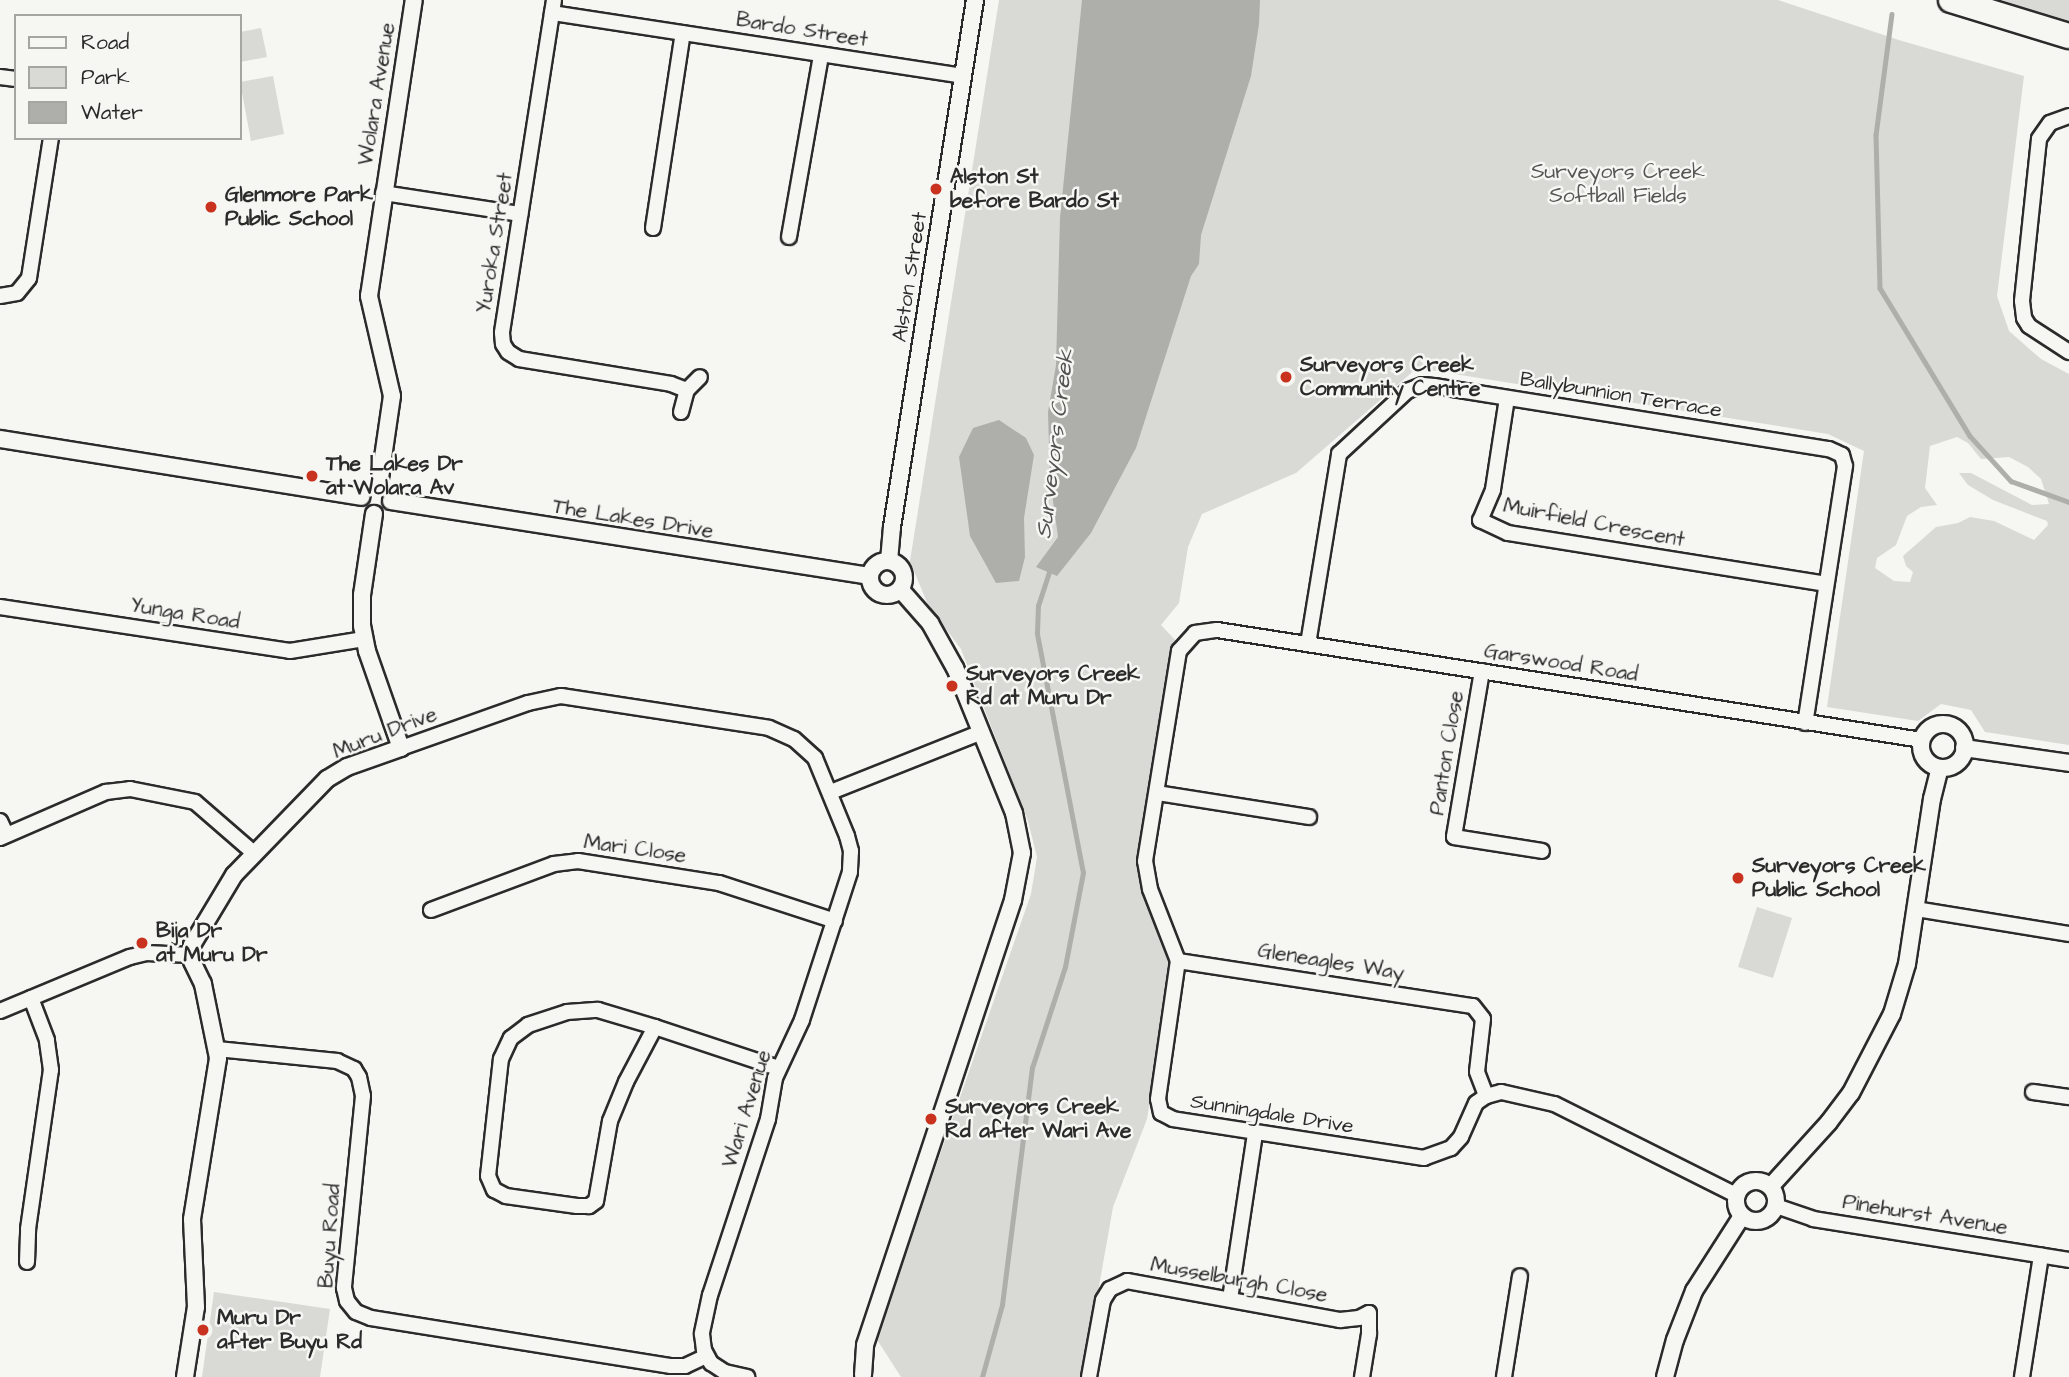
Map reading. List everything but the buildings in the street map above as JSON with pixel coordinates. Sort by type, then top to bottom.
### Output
[{"type":"highway","points":[[1951,0],[2069,36]]},
{"type":"street","name":"Wolara Avenue","points":[[379,485],[392,396],[369,296],[414,0]]},
{"type":"street","name":"Alston Street","points":[[889,561],[975,0]]},
{"type":"street","name":"Bardo Street","points":[[553,6],[683,33],[962,76]]},
{"type":"street","name":"Yuroka Street","points":[[553,6],[502,333],[508,352],[519,359],[671,384],[687,390]]},
{"type":"street","points":[[653,228],[683,33]]},
{"type":"street","points":[[789,237],[821,55]]},
{"type":"street","points":[[2069,116],[2050,123],[2039,139],[2022,307],[2029,326],[2069,352]]},
{"type":"street","points":[[0,296],[17,293],[29,278],[51,140]]},
{"type":"street","points":[[383,193],[520,214]]},
{"type":"street","points":[[681,412],[687,390],[700,377]]},
{"type":"street","name":"Ballybunnion Terrace","points":[[1308,644],[1335,464],[1342,449],[1402,395],[1418,386],[1434,386],[1839,452],[1845,466],[1805,723]]},
{"type":"street","name":"Muirfield Crescent","points":[[1507,398],[1493,490],[1479,520],[1508,533],[1826,584]]},
{"type":"street","points":[[0,439],[362,497]]},
{"type":"street","points":[[379,485],[390,492],[391,501],[383,513],[374,514],[366,510],[362,497],[370,486],[379,485]]},
{"type":"street","name":"The Lakes Drive","points":[[391,501],[869,576]]},
{"type":"street","points":[[374,514],[362,595],[364,639],[401,748]]},
{"type":"street","points":[[889,561],[902,569],[904,579],[900,589],[891,595],[880,594],[872,587],[869,576],[878,563],[889,561]]},
{"type":"street","points":[[862,1376],[865,1345],[1020,873],[1022,853],[1014,814],[979,733],[956,668],[930,623],[900,589]]},
{"type":"street","name":"Yunga Road","points":[[0,607],[290,651],[364,639]]},
{"type":"street","name":"Garswood Road","points":[[1195,633],[1217,629],[1922,740]]},
{"type":"street","name":"Sunningdale Drive","points":[[1195,633],[1182,645],[1178,656],[1146,853],[1146,874],[1178,961],[1158,1099],[1159,1110],[1173,1119],[1429,1158],[1445,1152],[1458,1140],[1472,1107],[1486,1096]]},
{"type":"street","name":"Panton Close","points":[[1482,671],[1454,837],[1542,851]]},
{"type":"street","name":"Muru Drive","points":[[191,955],[194,940],[220,893],[333,774],[527,703],[570,697],[778,731],[810,752],[831,792]]},
{"type":"street","points":[[1945,724],[1958,731],[1964,748],[1955,765],[1940,768],[1933,766],[1922,755],[1922,740],[1930,728],[1945,724]]},
{"type":"street","points":[[831,792],[979,733]]},
{"type":"street","points":[[1964,748],[2069,763]]},
{"type":"street","points":[[1771,1186],[1829,1122],[1872,1058],[1898,997],[1916,909],[1932,799],[1940,768]]},
{"type":"street","points":[[2,831],[106,792],[130,789],[195,802],[207,809],[255,854]]},
{"type":"street","name":"Wari Avenue","points":[[706,1356],[702,1334],[705,1311],[768,1119],[771,1088],[802,1020],[835,921],[851,860],[847,836],[831,792]]},
{"type":"street","points":[[1157,793],[1309,817]]},
{"type":"street","name":"Mari Close","points":[[430,910],[554,864],[578,861],[719,883],[835,921]]},
{"type":"street","points":[[1916,909],[2069,934]]},
{"type":"street","points":[[0,1011],[137,954],[191,955],[204,984],[217,1049],[191,1226],[196,1307],[186,1377]]},
{"type":"street","name":"Gleneagles Way","points":[[1178,961],[1477,1005],[1483,1019],[1477,1072],[1486,1096]]},
{"type":"street","points":[[27,1262],[28,1228],[51,1070],[47,1040],[31,998]]},
{"type":"street","points":[[655,1027],[629,1076],[610,1121],[596,1201],[589,1206],[577,1206],[506,1196],[495,1191],[488,1176],[501,1059],[507,1044],[516,1033],[528,1025],[582,1009],[607,1012],[655,1027],[778,1068]]},
{"type":"street","name":"Buyu Road","points":[[217,1049],[337,1061],[354,1069],[359,1077],[363,1096],[344,1288],[347,1301],[356,1312],[371,1318],[671,1366],[685,1366],[706,1356]]},
{"type":"street","points":[[2033,1091],[2069,1097]]},
{"type":"street","points":[[1486,1096],[1501,1092],[1548,1102],[1736,1195]]},
{"type":"street","points":[[1230,1299],[1255,1133]]},
{"type":"street","points":[[1760,1181],[1771,1186],[1776,1206],[1769,1216],[1759,1221],[1742,1216],[1736,1206],[1736,1195],[1748,1182],[1760,1181]]},
{"type":"street","name":"Pinehurst Avenue","points":[[1776,1206],[1814,1219],[2069,1260]]},
{"type":"street","points":[[1665,1377],[1675,1340],[1694,1291],[1742,1216]]},
{"type":"street","points":[[2022,1377],[2041,1255]]},
{"type":"street","points":[[1504,1377],[1520,1276]]},
{"type":"street","name":"Musselburgh Close","points":[[1089,1377],[1103,1300],[1115,1284],[1127,1281],[1340,1320],[1359,1318],[1369,1313],[1369,1334],[1362,1377]]},
{"type":"street","points":[[706,1356],[720,1370],[747,1377]]},
{"type":"green space","name":"Surveyors Creek Softball Fields","points":[[999,0],[1778,0],[1902,41],[2024,76],[1997,296],[2009,331],[2041,359],[2069,374],[2069,745],[1985,732],[1971,710],[1941,704],[1918,721],[1827,707],[1864,451],[1828,434],[1417,368],[1296,473],[1202,514],[1188,547],[1179,603],[1161,625],[1176,641],[1139,862],[1140,874],[1173,961],[1147,1119],[1113,1207],[1083,1377],[901,1377],[876,1338],[1031,894],[1037,857],[1028,821],[961,649],[928,605],[910,561]],"holes":[[[1957,437],[1968,443],[1981,459],[2009,457],[2028,467],[2041,479],[2049,504],[2032,505],[1971,473],[1959,473],[1968,485],[1993,500],[2047,521],[2048,525],[2034,540],[1994,521],[1970,517],[1958,523],[1936,527],[1903,556],[1906,566],[1913,572],[1910,582],[1894,581],[1875,568],[1877,558],[1896,545],[1907,516],[1921,507],[1937,505],[1925,488],[1930,446]]]},
{"type":"green space","points":[[2001,0],[2069,0],[2069,21]]},
{"type":"green space","points":[[261,28],[267,57],[242,62],[242,32]]},
{"type":"green space","points":[[273,76],[284,134],[251,141],[242,82]]},
{"type":"green space","points":[[1757,907],[1792,918],[1773,978],[1738,967]]},
{"type":"green space","points":[[214,1292],[330,1309],[320,1377],[202,1377]]},
{"type":"water","points":[[1082,0],[1260,0],[1251,76],[1201,235],[1199,264],[1191,276],[1136,448],[1091,533],[1057,576],[1036,567],[1058,537],[1050,479],[1048,412],[1056,365],[1060,218]]},
{"type":"water","points":[[999,420],[1026,438],[1034,455],[1024,518],[1025,557],[1019,581],[996,583],[970,536],[959,457],[973,428]]},
{"type":"waterway","points":[[1892,14],[1876,135],[1880,288],[1970,436],[2011,481],[2069,502]]},
{"type":"waterway","name":"Surveyors Creek","points":[[982,1377],[1002,1305],[1032,1068],[1065,967],[1083,873],[1037,633],[1038,606],[1050,570]]},
{"type":"place","name":"Alston St before Bardo St","points":[[936,189]]},
{"type":"place","name":"Glenmore Park Public School","points":[[211,207]]},
{"type":"place","name":"Surveyors Creek Community Centre","points":[[1286,377]]},
{"type":"place","name":"The Lakes Dr at Wolara Av","points":[[312,476]]},
{"type":"place","name":"Surveyors Creek Rd at Muru Dr","points":[[952,686]]},
{"type":"place","name":"Surveyors Creek Public School","points":[[1738,878]]},
{"type":"place","name":"Bija Dr at Muru Dr","points":[[142,943]]},
{"type":"place","name":"Surveyors Creek Rd after Wari Ave","points":[[931,1119]]},
{"type":"place","name":"Muru Dr after Buyu Rd","points":[[203,1330]]}]
